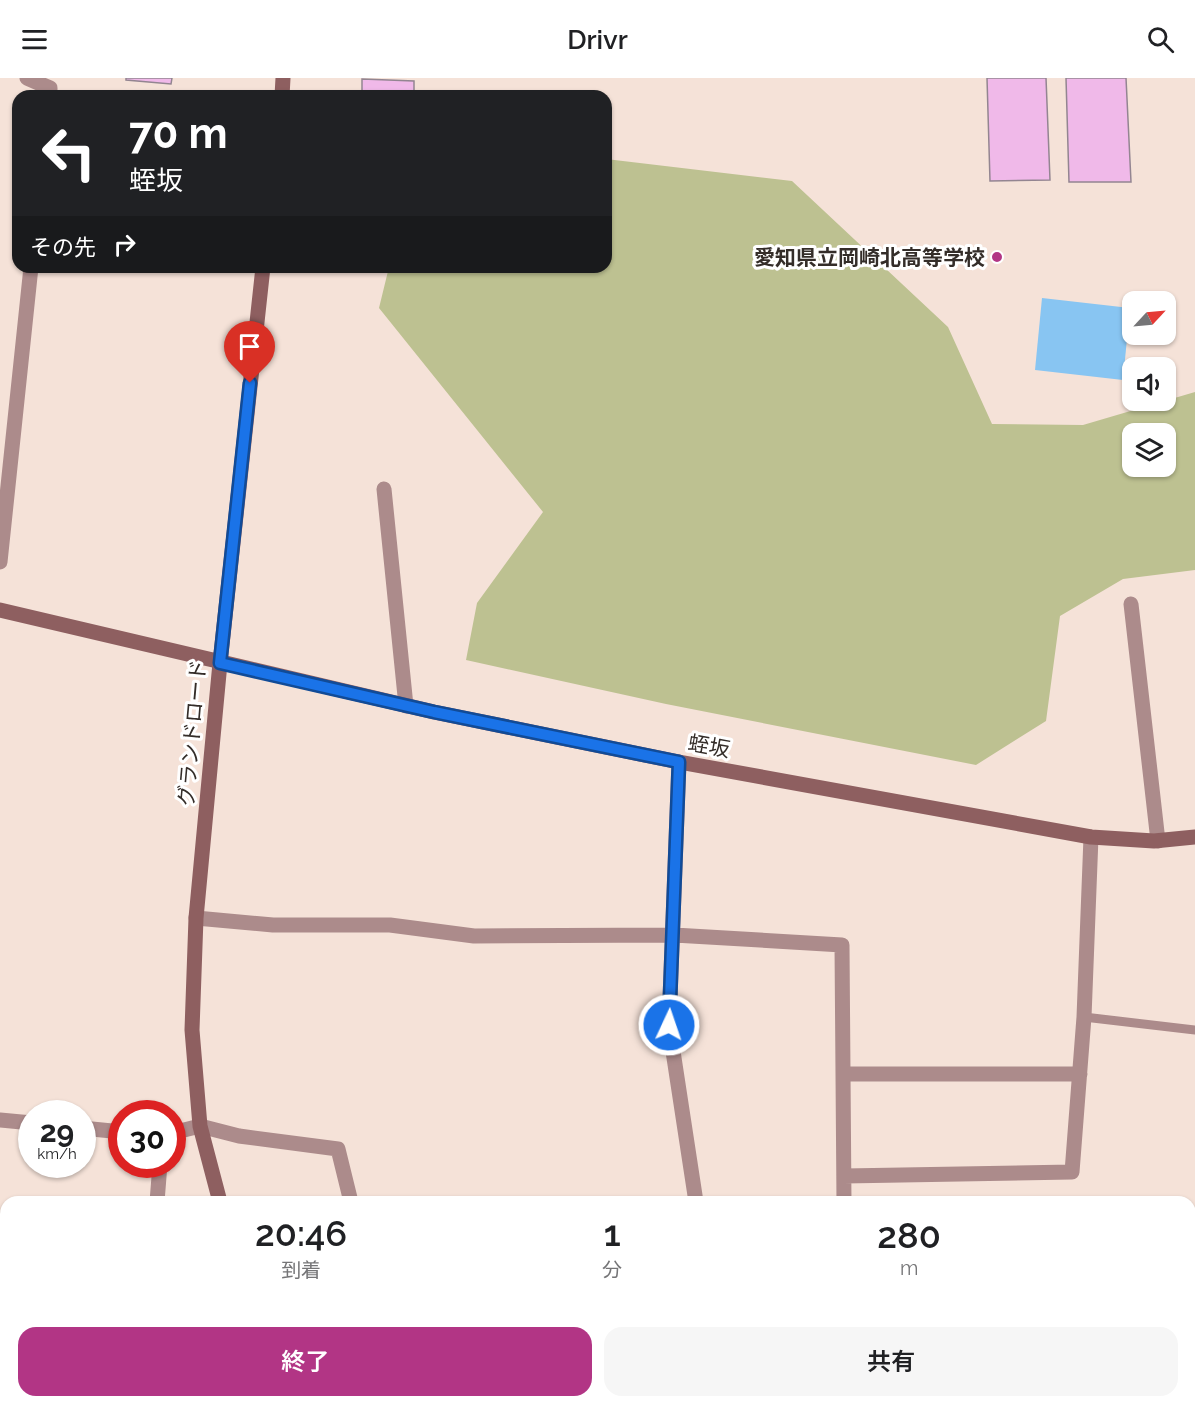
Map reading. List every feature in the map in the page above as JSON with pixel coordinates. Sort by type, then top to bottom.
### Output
[{"type":"street","points":[[27,78],[51,88],[51,90]]},
{"type":"street","points":[[0,562],[30,273]]},
{"type":"street","name":"グランドロード","points":[[218,1196],[200,1126],[192,1030],[196,918],[220,663],[262,273]]},
{"type":"street","points":[[384,489],[406,706]]},
{"type":"street","points":[[1131,604],[1158,841]]},
{"type":"street","name":"蛭坂","points":[[0,610],[406,706],[679,762],[1091,837],[1158,841],[1195,837]]},
{"type":"street","points":[[679,762],[669,1025],[695,1196]]},
{"type":"street","points":[[844,1176],[1072,1172],[1084,1017],[1091,837]]},
{"type":"street","points":[[196,918],[273,925],[390,925],[474,936],[674,935],[842,945],[844,1196]]},
{"type":"street","points":[[844,1074],[1080,1074]]},
{"type":"street","points":[[0,1120],[18,1122]]},
{"type":"street","points":[[186,1130],[200,1126],[238,1137],[338,1149],[350,1196]]},
{"type":"street","points":[[158,1196],[159,1178]]},
{"type":"lane","points":[[1084,1017],[1195,1030]]},
{"type":"green space","points":[[612,160],[792,181],[948,327],[992,424],[1083,425],[1131,411],[1176,411],[1176,398],[1195,392],[1195,570],[1123,579],[1060,616],[1046,721],[976,765],[666,704],[466,660],[477,603],[543,512],[379,308],[388,273],[612,273]]},
{"type":"water","points":[[1042,298],[1122,307],[1122,345],[1126,345],[1125,357],[1122,357],[1122,380],[1035,370]]},
{"type":"building","points":[[126,78],[172,78],[171,84],[126,80]]},
{"type":"building","points":[[987,78],[1046,78],[1050,180],[990,181]]},
{"type":"building","points":[[1066,78],[1126,78],[1131,182],[1069,182]]},
{"type":"building","points":[[362,79],[414,81],[414,90],[362,90]]},
{"type":"place","name":"愛知県立岡崎北高等学校","points":[[997,257]]},
{"type":"route","points":[[250,383],[220,663],[434,712],[679,762],[669,1025]]}]
